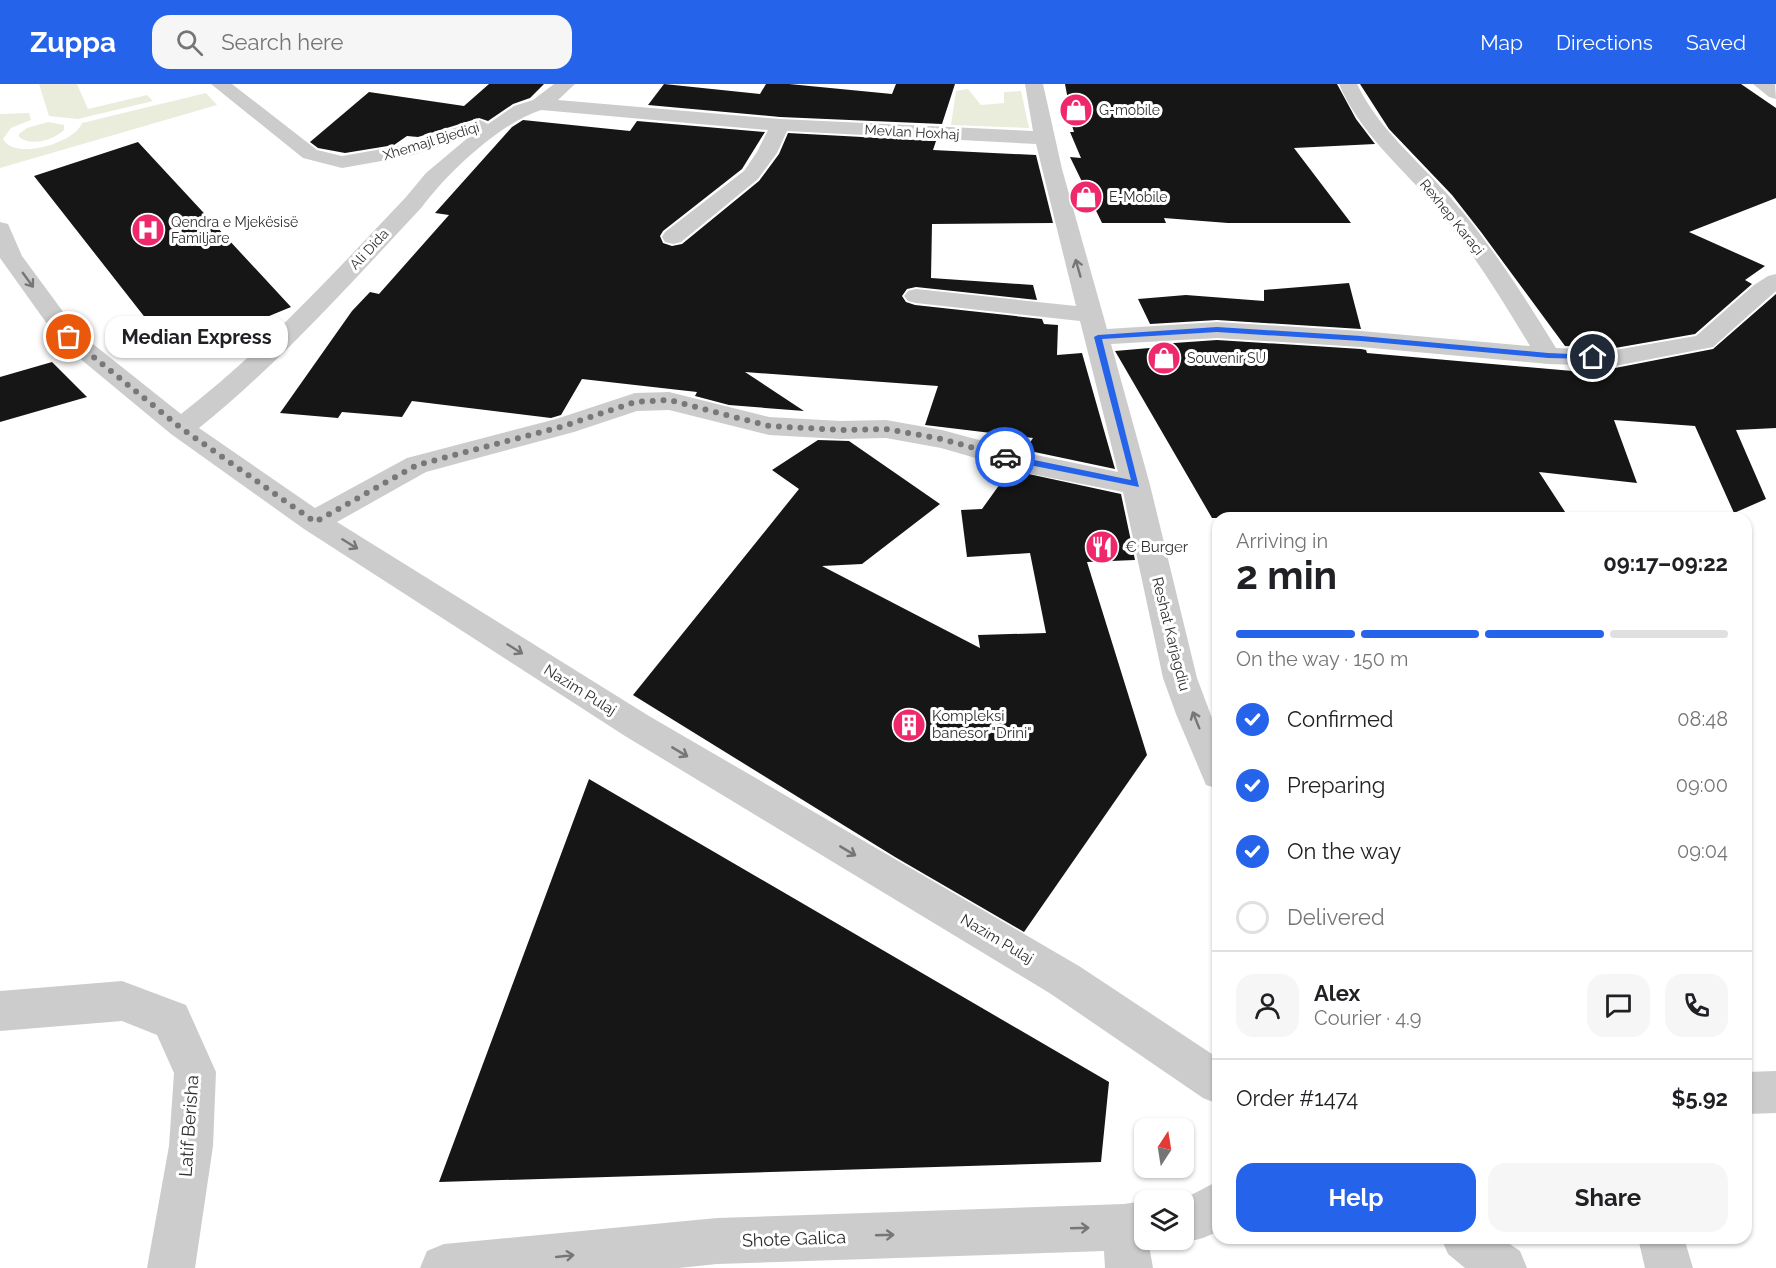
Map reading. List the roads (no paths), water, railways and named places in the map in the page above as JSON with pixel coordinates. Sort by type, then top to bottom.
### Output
[{"type":"street","name":"Ali Dida","points":[[181,428],[232,388],[282,342],[414,202],[434,177],[462,151],[566,84]]},
{"type":"street","name":"Reshat Karjagdiu","points":[[1034,84],[1044,138],[1136,484],[1180,680],[1212,759]]},
{"type":"street","name":"Rexhep Karaçi","points":[[1348,84],[1354,100],[1373,126],[1474,241],[1516,300],[1548,356]]},
{"type":"street","points":[[1762,84],[1776,93]]},
{"type":"street","name":"Xhemajl Bjediqi","points":[[223,85],[310,154],[342,162],[373,158],[426,145],[530,107]]},
{"type":"street","name":"Mevlan Hoxhaj","points":[[530,107],[780,125],[1044,138]]},
{"type":"street","points":[[673,237],[751,175],[767,153],[780,125]]},
{"type":"street","points":[[373,158],[403,162],[419,167],[434,177]]},
{"type":"street","name":"Nazim Pulaj","points":[[0,229],[11,257],[69,337],[181,428],[315,522],[637,726],[1065,980],[1212,1079]]},
{"type":"street","points":[[916,296],[1095,326],[1217,330],[1361,339],[1548,356],[1615,358],[1704,342],[1762,290],[1776,281]]},
{"type":"street","points":[[315,522],[417,465],[564,426],[635,402],[669,400],[769,426],[841,430],[886,429],[942,439],[1031,464],[1136,484]]},
{"type":"street","name":"Latif Berisha","points":[[0,1011],[122,1001],[171,1020],[195,1072],[191,1146],[171,1268]]},
{"type":"street","points":[[1752,1093],[1776,1092]]},
{"type":"street","points":[[1194,1217],[1200,1216],[1212,1208]]},
{"type":"street","name":"Shote Galica","points":[[444,1268],[717,1241],[1132,1239]]},
{"type":"street","points":[[1472,1244],[1503,1268]]},
{"type":"street","points":[[1663,1244],[1669,1268]]},
{"type":"place","name":"G-mobile","points":[[1076,110]]},
{"type":"place","name":"E-Mobile","points":[[1086,197]]},
{"type":"place","name":"Qendra e Mjekësisë Familjare","points":[[148,230]]},
{"type":"place","name":"Median Express","points":[[69,337]]},
{"type":"place","name":"Souvenir SU","points":[[1164,358]]},
{"type":"place","name":"€ Burger","points":[[1102,547]]},
{"type":"place","name":"Kompleksi banesor \"Drini\"","points":[[909,725]]}]
